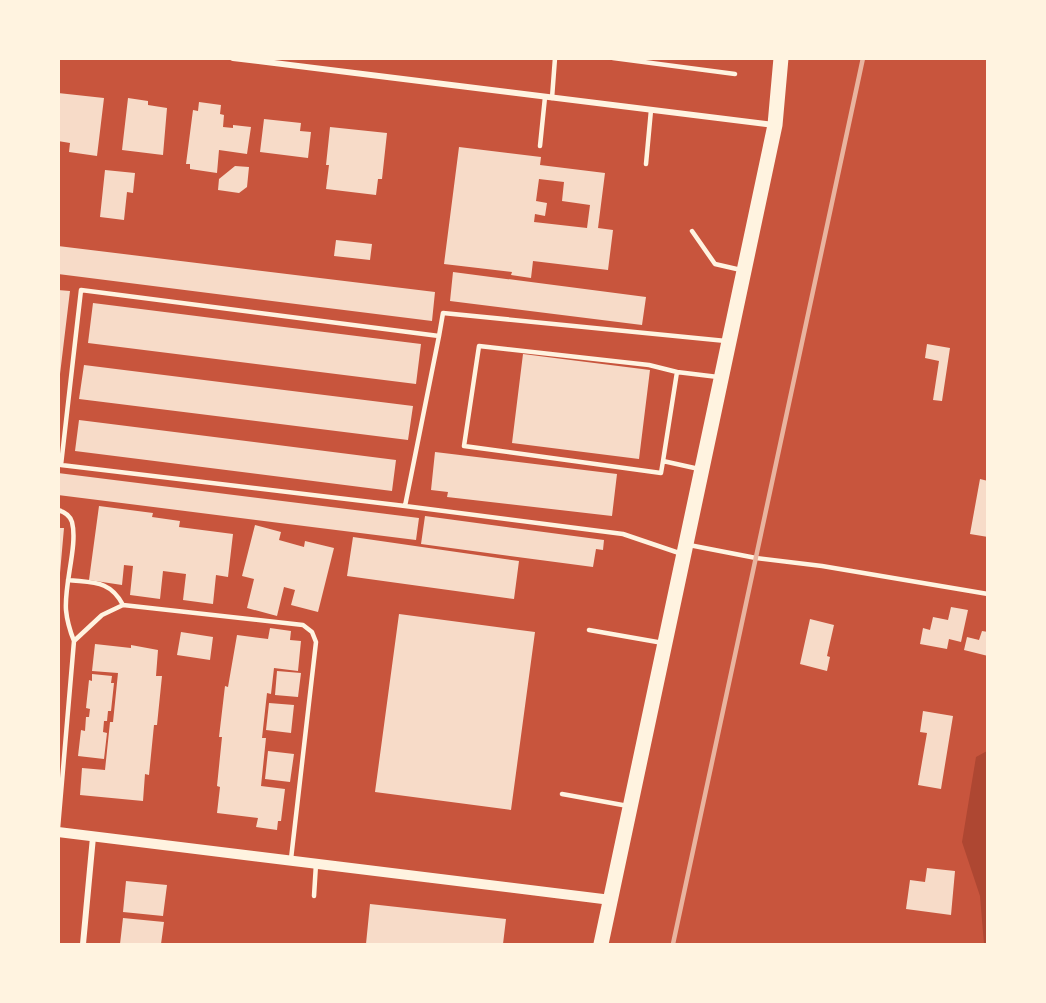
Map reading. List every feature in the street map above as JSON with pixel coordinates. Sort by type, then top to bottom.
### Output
[{"type":"main road","points":[[601,945],[775,125],[781,58]]},
{"type":"street","points":[[233,58],[775,125]]},
{"type":"street","points":[[58,832],[611,900]]},
{"type":"street","points":[[82,945],[93,837]]},
{"type":"lane","points":[[540,146],[555,58]]},
{"type":"lane","points":[[614,58],[735,74]]},
{"type":"lane","points":[[674,58],[674,66]]},
{"type":"lane","points":[[646,164],[651,110]]},
{"type":"lane","points":[[692,231],[715,264],[744,270]]},
{"type":"lane","points":[[439,336],[81,290],[61,465],[623,534],[685,549],[822,566],[987,594]]},
{"type":"lane","points":[[405,506],[443,313],[729,341]]},
{"type":"lane","points":[[677,372],[661,473],[464,446],[479,346],[649,364],[677,372],[721,378]]},
{"type":"lane","points":[[663,461],[702,469]]},
{"type":"lane","points":[[58,510],[65,512],[71,520],[73,534],[66,608],[69,629],[74,641],[58,828]]},
{"type":"lane","points":[[68,580],[101,584],[110,588],[118,595],[123,605]]},
{"type":"lane","points":[[74,641],[102,615],[123,605],[303,625],[312,632],[316,642],[291,861]]},
{"type":"lane","points":[[589,630],[665,644]]},
{"type":"lane","points":[[562,794],[630,807]]},
{"type":"lane","points":[[314,896],[316,864]]},
{"type":"shaded area","points":[[987,751],[988,944],[984,944],[980,896],[962,842],[976,757]]},
{"type":"building","points":[[58,93],[104,98],[97,156],[69,152],[70,143],[58,141]]},
{"type":"building","points":[[128,98],[148,101],[148,105],[167,108],[163,155],[122,150]]},
{"type":"building","points":[[199,102],[221,105],[220,114],[224,115],[223,127],[233,128],[233,125],[251,127],[247,154],[219,150],[217,173],[190,169],[190,164],[186,164],[193,110],[198,111]]},
{"type":"building","points":[[264,119],[301,123],[300,131],[311,132],[308,158],[260,152]]},
{"type":"building","points":[[330,127],[387,133],[382,179],[378,179],[376,195],[326,189]]},
{"type":"building","points":[[459,147],[541,157],[540,165],[605,173],[598,228],[613,230],[608,270],[533,261],[531,278],[511,275],[512,272],[444,264]],"holes":[[[539,179],[564,182],[562,201],[590,205],[587,228],[534,222],[535,214],[545,216],[547,203],[536,201]]]},
{"type":"building","points":[[235,166],[249,167],[247,187],[239,193],[218,190],[219,179]]},
{"type":"building","points":[[105,170],[135,173],[133,193],[127,192],[124,220],[100,217]]},
{"type":"building","points":[[336,240],[372,244],[370,260],[334,256]]},
{"type":"building","points":[[58,246],[435,292],[432,321],[58,274]]},
{"type":"building","points":[[453,272],[646,297],[642,325],[450,301]]},
{"type":"building","points":[[58,290],[70,291],[60,374],[58,374]]},
{"type":"building","points":[[93,303],[421,344],[416,384],[88,343]]},
{"type":"building","points":[[927,344],[950,348],[942,401],[933,400],[939,361],[925,358]]},
{"type":"building","points":[[523,354],[650,370],[639,459],[512,443]]},
{"type":"building","points":[[84,365],[413,406],[408,440],[79,399]]},
{"type":"building","points":[[79,420],[396,460],[392,491],[75,451]]},
{"type":"building","points":[[435,452],[617,474],[612,516],[447,497],[448,492],[431,490]]},
{"type":"building","points":[[58,473],[419,518],[416,540],[58,495]]},
{"type":"building","points":[[980,479],[988,481],[988,537],[970,534]]},
{"type":"building","points":[[99,506],[153,513],[152,517],[180,521],[179,527],[233,534],[228,577],[216,575],[213,604],[183,600],[186,574],[163,571],[160,599],[130,595],[133,566],[124,565],[122,585],[89,580]]},
{"type":"building","points":[[425,516],[604,540],[603,550],[596,549],[593,567],[421,544]]},
{"type":"building","points":[[255,525],[281,532],[279,540],[304,547],[305,541],[334,548],[318,612],[291,605],[295,590],[284,587],[277,616],[247,608],[254,579],[242,576]]},
{"type":"building","points":[[58,528],[64,528],[60,573],[58,572]]},
{"type":"building","points":[[353,537],[519,561],[514,599],[347,576]]},
{"type":"building","points":[[951,607],[968,610],[961,642],[949,639],[947,649],[920,644],[923,628],[930,630],[933,617],[948,620]]},
{"type":"building","points":[[399,614],[535,632],[511,810],[375,792]]},
{"type":"building","points":[[810,619],[834,625],[827,656],[830,657],[827,671],[800,664]]},
{"type":"building","points":[[270,628],[291,631],[290,640],[301,641],[298,671],[274,668],[271,694],[267,693],[262,738],[266,738],[261,786],[285,789],[281,821],[278,821],[277,830],[256,827],[258,818],[217,813],[222,737],[219,737],[225,686],[228,687],[237,635],[268,639]]},
{"type":"building","points":[[982,631],[988,632],[988,656],[964,650],[967,637],[979,640]]},
{"type":"building","points":[[181,632],[213,637],[210,660],[177,655]]},
{"type":"building","points":[[95,644],[131,648],[131,645],[158,650],[156,676],[162,676],[157,725],[154,725],[149,775],[145,774],[143,801],[80,795],[82,768],[105,770],[118,673],[92,671]]},
{"type":"building","points":[[277,671],[301,673],[298,697],[275,695]]},
{"type":"building","points":[[92,674],[112,676],[111,683],[114,683],[111,711],[108,711],[107,721],[104,721],[103,732],[107,733],[104,759],[78,756],[81,730],[85,731],[86,717],[89,717],[90,709],[86,708],[89,680],[92,681]]},
{"type":"building","points":[[269,703],[294,705],[291,733],[266,730]]},
{"type":"building","points":[[923,711],[953,716],[941,789],[918,785],[927,733],[920,732]]},
{"type":"building","points":[[268,751],[294,754],[290,782],[265,779]]},
{"type":"building","points":[[927,868],[955,871],[951,915],[906,909],[910,880],[925,882]]},
{"type":"building","points":[[126,881],[167,885],[163,916],[123,912]]},
{"type":"building","points":[[370,904],[506,919],[503,944],[366,944]]},
{"type":"building","points":[[123,918],[164,922],[161,944],[120,944]]},
{"type":"railway","points":[[673,944],[863,58]]}]
